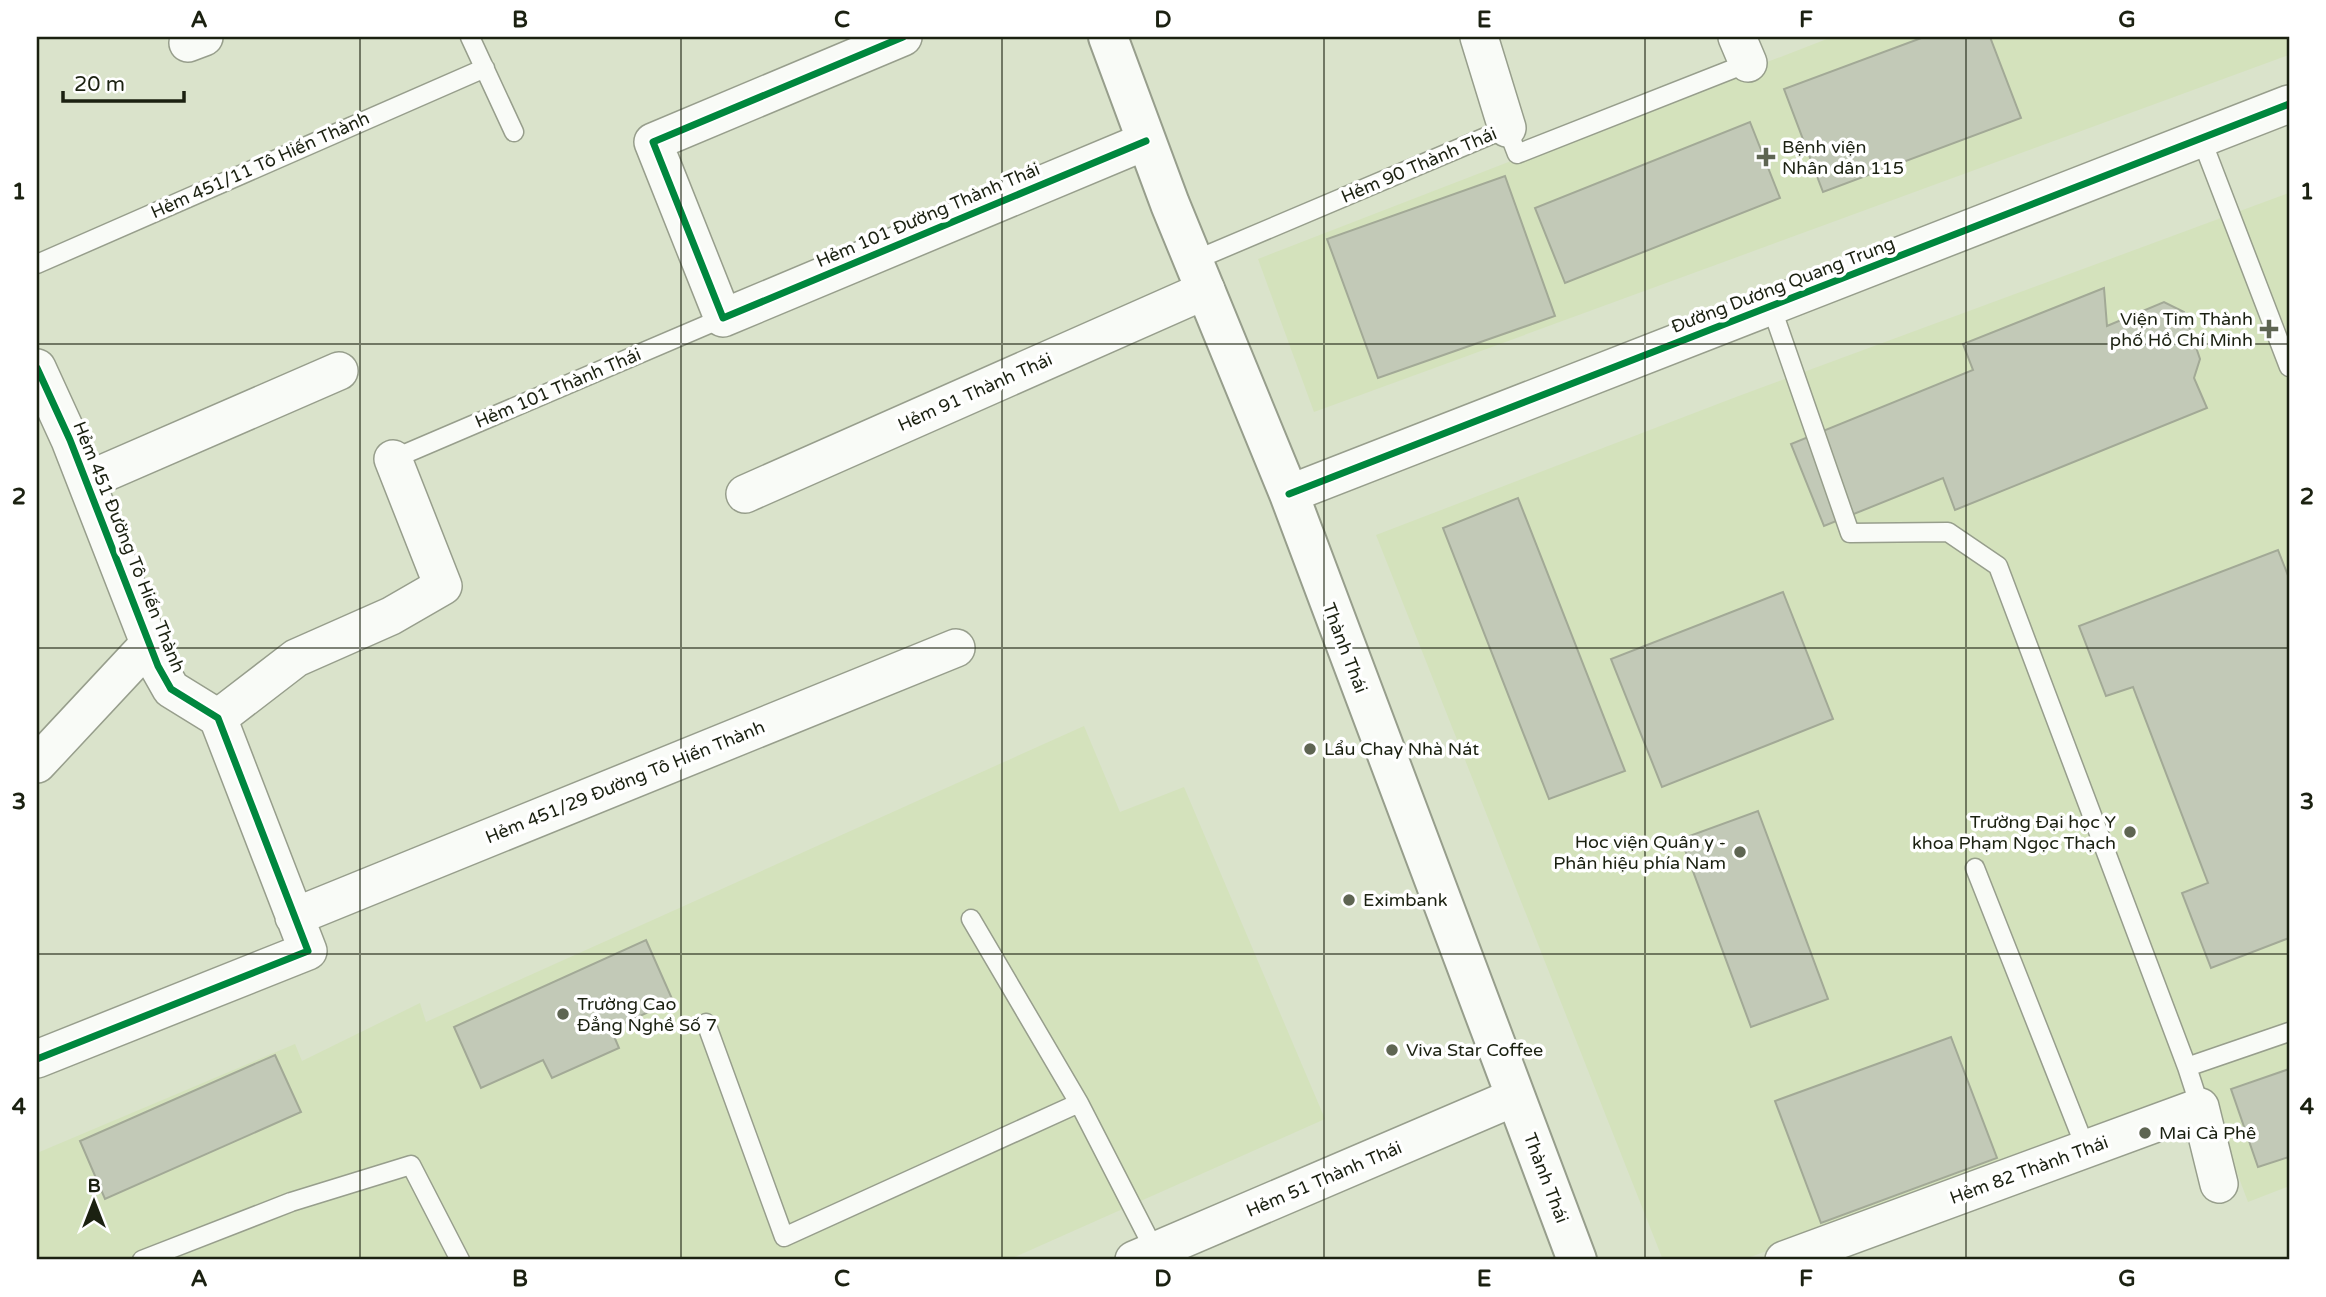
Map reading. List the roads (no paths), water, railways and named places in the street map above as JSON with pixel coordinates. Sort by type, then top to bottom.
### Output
[{"type":"main road","name":"Thành Thái","points":[[1117,39],[1146,141],[1289,494],[1577,1260]]},
{"type":"street","points":[[723,318],[653,142],[902,37]]},
{"type":"street","points":[[1479,37],[1507,128]]},
{"type":"street","name":"Đường Dương Quang Trung","points":[[1289,494],[2289,104]]},
{"type":"street","name":"Hẻm 101 Đường Thành Thái","points":[[723,318],[1146,141]]},
{"type":"street","name":"Hẻm 91 Thành Thái","points":[[745,494],[1199,275]]},
{"type":"street","name":"Hẻm 451 Đường Tô Hiến Thành","points":[[37,368],[86,481],[149,643],[171,690],[218,718]]},
{"type":"street","points":[[86,481],[338,371]]},
{"type":"street","points":[[37,1059],[307,951],[218,718],[296,658],[391,615],[443,586],[393,459]]},
{"type":"street","points":[[37,764],[149,643]]},
{"type":"street","name":"Hẻm 451/29 Đường Tô Hiến Thành","points":[[294,917],[957,648]]},
{"type":"street","name":"Hẻm 51 Thành Thái","points":[[1144,1256],[1514,1097]]},
{"type":"street","points":[[2200,1107],[2220,1184]]},
{"type":"street","name":"Hẻm 82 Thành Thái","points":[[1784,1260],[2200,1107]]},
{"type":"lane","points":[[470,37],[514,132]]},
{"type":"lane","name":"Hẻm 90 Thành Thái","points":[[1199,275],[1507,128],[1517,154],[1742,50]]},
{"type":"lane","name":"Hẻm 451/11 Tô Hiến Thành","points":[[37,264],[485,68]]},
{"type":"lane","points":[[2201,138],[2289,367]]},
{"type":"lane","points":[[1771,306],[1850,533],[1948,532],[1998,566],[2200,1107]]},
{"type":"lane","name":"Hẻm 101 Thành Thái","points":[[393,459],[723,318]]},
{"type":"lane","points":[[1975,868],[2086,1149]]},
{"type":"lane","points":[[971,919],[1079,1103],[1144,1256]]},
{"type":"lane","points":[[706,1023],[784,1237],[1079,1103]]},
{"type":"lane","points":[[2187,1067],[2289,1032]]},
{"type":"lane","points":[[142,1260],[291,1202],[411,1165],[460,1260]]},
{"type":"place","name":"Bệnh viện Nhân dân 115","points":[[1766,157]]},
{"type":"place","name":"Viện Tim Thành phố Hồ Chí Minh","points":[[2269,329]]},
{"type":"place","name":"Lẩu Chay Nhà Nát","points":[[1310,749]]},
{"type":"place","name":"Trường Đại học Y khoa Phạm Ngọc Thạch","points":[[2130,832]]},
{"type":"place","name":"Hoc viện Quân y - Phân hiệu phía Nam","points":[[1740,852]]},
{"type":"place","name":"Eximbank","points":[[1349,900]]},
{"type":"place","name":"Trường Cao Đẳng Nghề Số 7","points":[[563,1014]]},
{"type":"place","name":"Viva Star Coffee","points":[[1392,1050]]},
{"type":"place","name":"Mai Cà Phê","points":[[2145,1133]]}]
